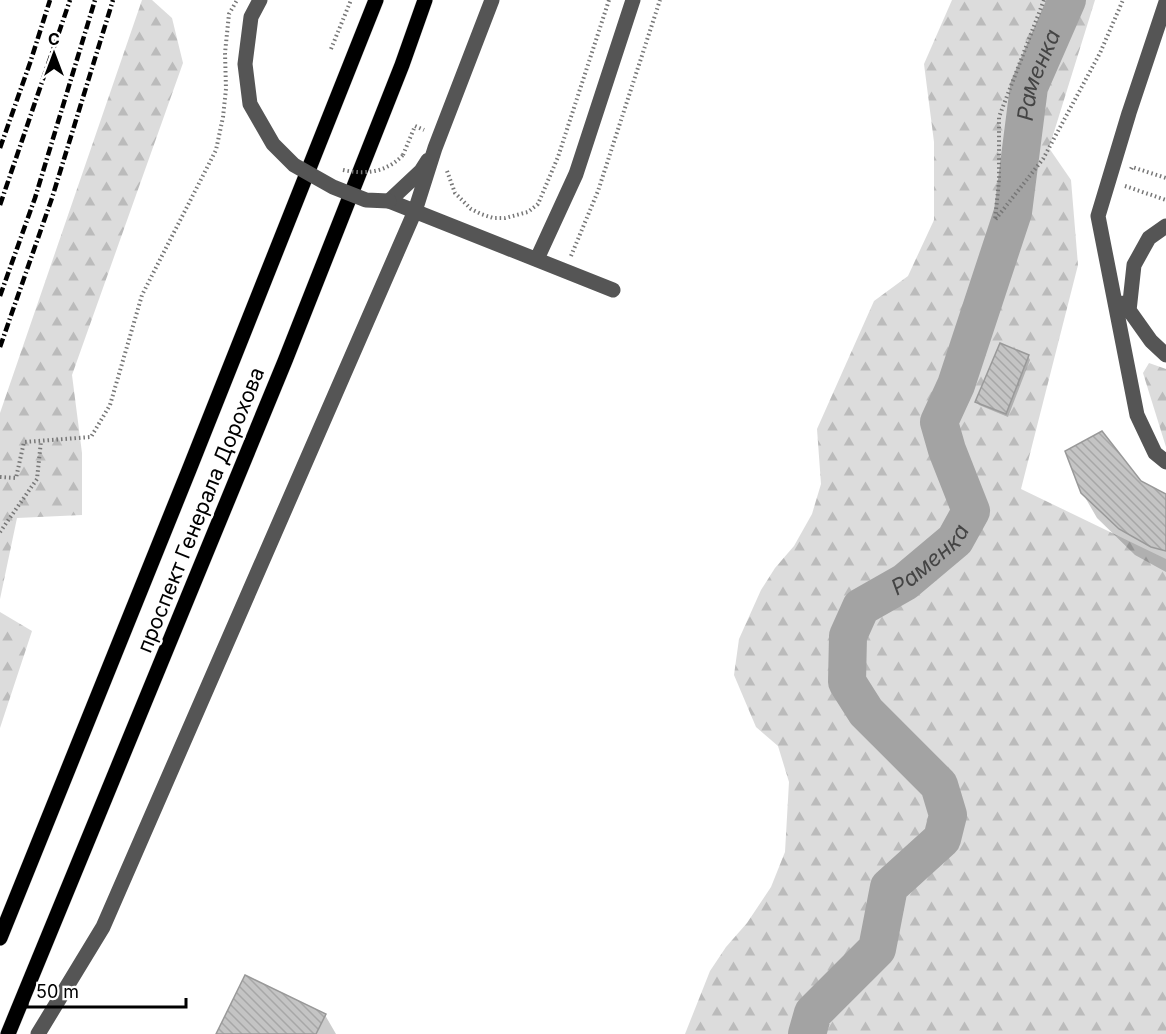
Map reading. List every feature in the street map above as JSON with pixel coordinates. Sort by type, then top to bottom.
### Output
[{"type":"main road","name":"проспект Генерала Дорохова","points":[[0,938],[376,0]]},
{"type":"main road","name":"проспект Генерала Дорохова","points":[[8,1034],[285,361],[398,76],[425,0]]},
{"type":"street","points":[[260,0],[251,17],[245,64],[250,104],[273,144],[294,165],[333,188],[366,200],[389,201],[613,290]]},
{"type":"street","points":[[38,1034],[103,927],[415,211],[435,148],[492,0]]},
{"type":"street","points":[[537,259],[576,174],[633,0]]},
{"type":"street","points":[[1166,2],[1098,216],[1137,415],[1155,453],[1166,462]]},
{"type":"street","points":[[389,201],[421,171],[435,148]]},
{"type":"street","points":[[1130,311],[1134,265],[1149,238],[1166,226]]},
{"type":"street","points":[[1113,288],[1151,341],[1166,355]]},
{"type":"path","points":[[0,477],[16,478],[24,442],[91,437],[111,405],[142,296],[216,150],[226,89],[225,52],[229,14],[237,0]]},
{"type":"path","points":[[331,49],[351,0]]},
{"type":"path","points":[[447,171],[455,193],[471,209],[481,214],[493,218],[517,216],[538,204],[558,157],[609,0]]},
{"type":"path","points":[[566,271],[598,191],[660,0]]},
{"type":"path","points":[[1044,0],[999,117],[999,180],[995,220],[1044,159],[1101,53],[1123,0]]},
{"type":"path","points":[[336,166],[344,171],[362,173],[379,170],[395,163],[403,155]]},
{"type":"path","points":[[1120,195],[1132,166],[1166,178]]},
{"type":"path","points":[[1124,185],[1166,200]]},
{"type":"path","points":[[0,532],[37,479],[41,441]]},
{"type":"green space","points":[[142,0],[152,0],[172,18],[183,63],[72,375],[82,453],[82,515],[17,518],[0,599],[0,413]]},
{"type":"green space","points":[[952,0],[1095,0],[1049,148],[1071,180],[1078,265],[1021,489],[1166,559],[1166,1034],[685,1034],[710,971],[771,887],[785,852],[789,782],[778,746],[756,727],[734,675],[739,639],[761,590],[775,568],[794,546],[812,514],[821,484],[817,429],[874,301],[908,276],[934,220],[934,142],[924,64]]},
{"type":"green space","points":[[1149,363],[1166,369],[1166,447],[1143,373]]},
{"type":"green space","points":[[0,612],[32,631],[0,728]]},
{"type":"building","points":[[1000,343],[1029,355],[1006,414],[975,402]]},
{"type":"building","points":[[1102,431],[1141,481],[1166,494],[1166,551],[1151,547],[1119,529],[1081,493],[1065,451]]},
{"type":"building","points":[[245,975],[326,1014],[316,1034],[216,1034]]},
{"type":"waterway","name":"Раменка","points":[[807,1034],[813,1013],[877,949],[889,887],[942,839],[948,815],[939,785],[866,712],[847,682],[848,636],[861,607],[905,582],[955,540],[971,511],[947,450],[939,422],[956,385],[1013,212],[1029,87],[1067,0]]},
{"type":"railway","points":[[0,148],[50,0]]},
{"type":"railway","points":[[0,205],[70,0]]},
{"type":"railway","points":[[0,296],[35,198],[95,0]]},
{"type":"railway","points":[[0,347],[52,198],[113,0]]}]
